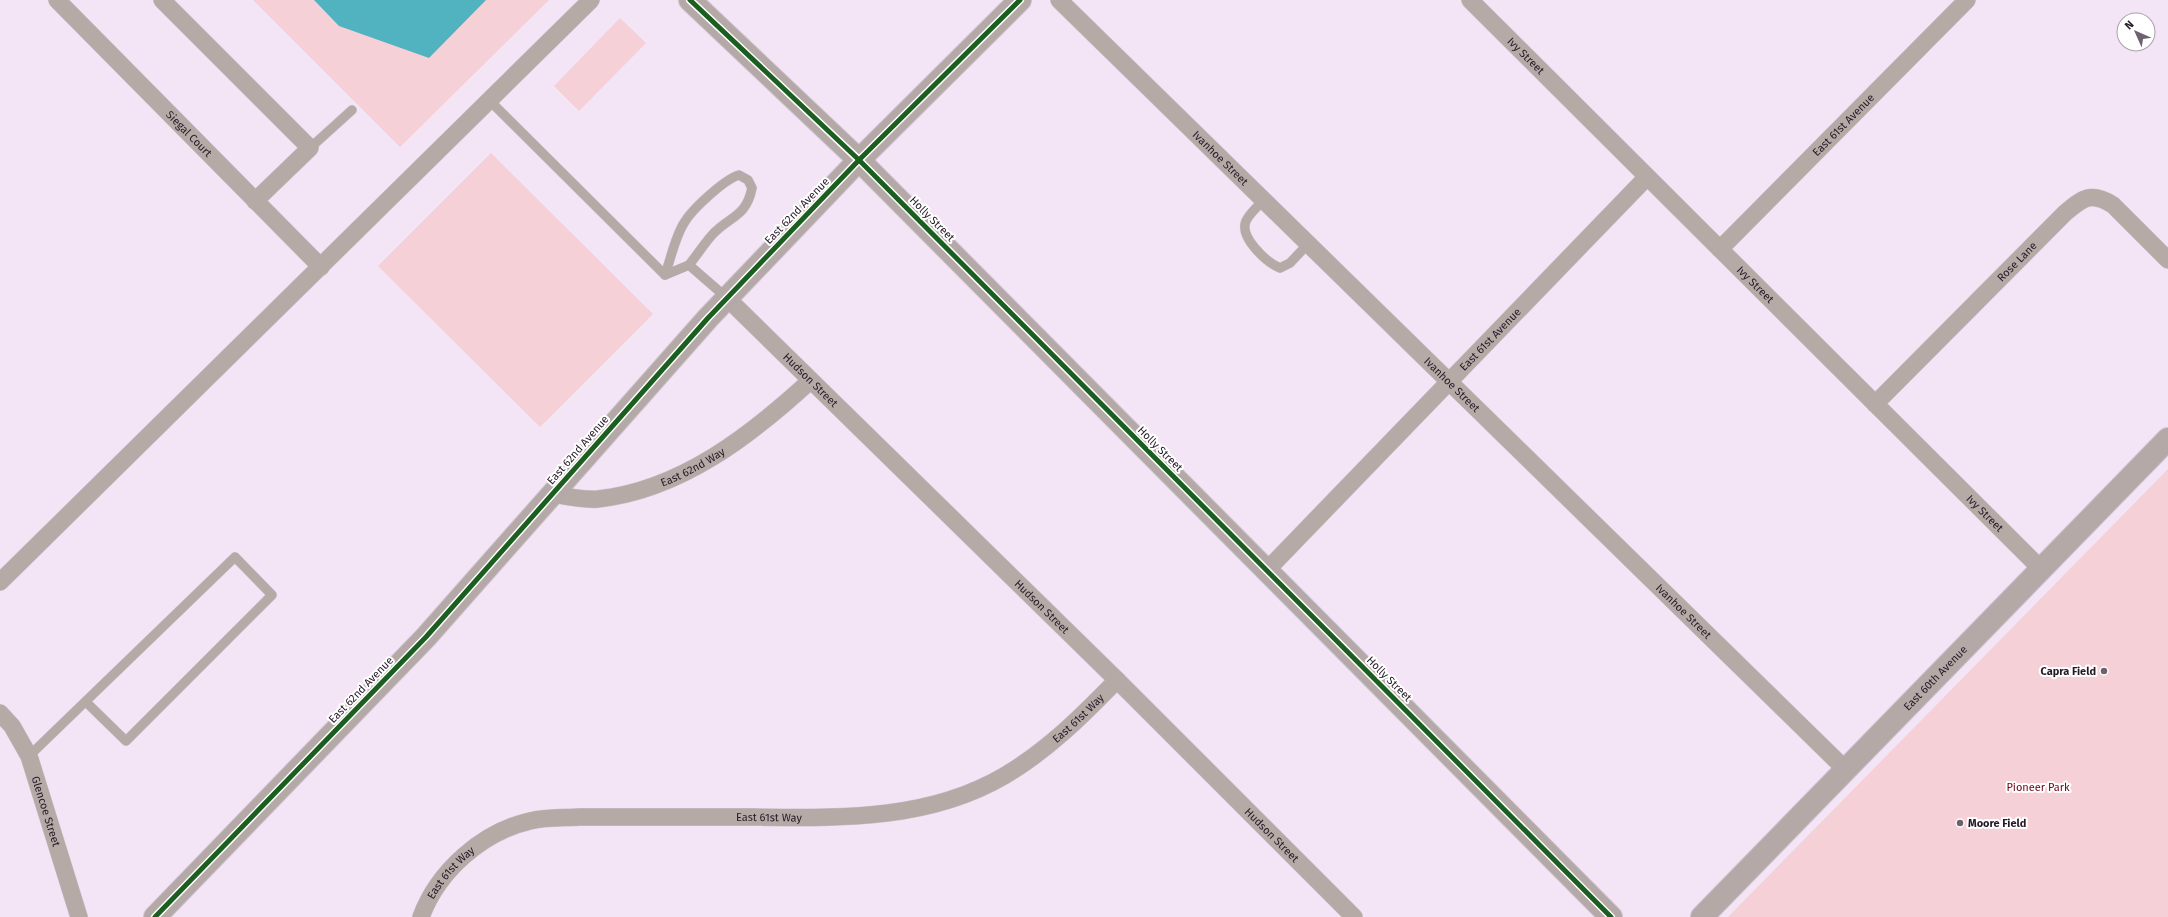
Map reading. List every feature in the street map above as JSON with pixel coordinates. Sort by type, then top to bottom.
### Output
[{"type":"street","name":"Siegal Court","points":[[57,0],[321,267]]},
{"type":"street","points":[[162,0],[310,148],[255,201]]},
{"type":"street","points":[[0,582],[591,0]]},
{"type":"street","name":"Holly Street","points":[[690,0],[859,160],[1612,917]]},
{"type":"street","name":"East 62nd Avenue","points":[[155,917],[426,637],[553,494],[600,438],[727,298],[859,160],[1020,0]]},
{"type":"street","name":"Ivanhoe Street","points":[[1059,0],[1846,770]]},
{"type":"street","name":"Ivy Street","points":[[1470,0],[2041,569]]},
{"type":"street","name":"East 61st Avenue","points":[[1720,249],[1967,0]]},
{"type":"street","name":"East 61st Avenue","points":[[1267,570],[1647,177]]},
{"type":"street","name":"Rose Lane","points":[[1875,404],[2065,213],[2081,200],[2092,197],[2102,198],[2113,205],[2168,260]]},
{"type":"street","name":"Hudson Street","points":[[727,298],[810,381],[1117,680],[1354,917]]},
{"type":"street","name":"East 62nd Way","points":[[553,494],[598,499],[632,492],[655,485],[701,464],[729,447],[777,412],[810,381]]},
{"type":"street","name":"East 60th Avenue","points":[[1702,917],[2168,439]]},
{"type":"street","name":"East 61st Way","points":[[421,917],[437,886],[459,860],[482,842],[515,826],[529,822],[579,817],[840,818],[894,813],[943,802],[983,787],[1037,755],[1084,714],[1117,680]]},
{"type":"street","name":"Glencoe Street","points":[[0,713],[12,726],[29,756],[79,917]]},
{"type":"lane","points":[[489,100],[665,275]]},
{"type":"lane","points":[[310,148],[352,110]]},
{"type":"lane","points":[[740,175],[748,180],[752,188],[749,203],[734,218],[714,234],[689,265],[665,275],[684,223],[719,187],[732,177],[740,175]]},
{"type":"lane","points":[[1264,200],[1246,220],[1244,230],[1247,239],[1272,265],[1280,268],[1290,263],[1308,244]]},
{"type":"lane","points":[[689,265],[727,298]]},
{"type":"lane","points":[[29,756],[235,557],[272,595],[126,741],[86,702]]},
{"type":"green space","points":[[253,0],[549,0],[400,147]]},
{"type":"green space","points":[[620,18],[646,43],[579,111],[554,86]]},
{"type":"green space","points":[[491,153],[653,314],[540,427],[378,266]]},
{"type":"green space","name":"Pioneer Park","points":[[2168,469],[2168,917],[1728,917]]},
{"type":"water","points":[[314,0],[486,0],[429,58],[339,26]]},
{"type":"cycle path","points":[[690,0],[859,160],[1611,917]]},
{"type":"cycle path","points":[[155,917],[426,637],[708,318],[859,160],[1020,0]]},
{"type":"place","name":"Capra Field","points":[[2104,671]]},
{"type":"place","name":"Moore Field","points":[[1960,823]]}]
